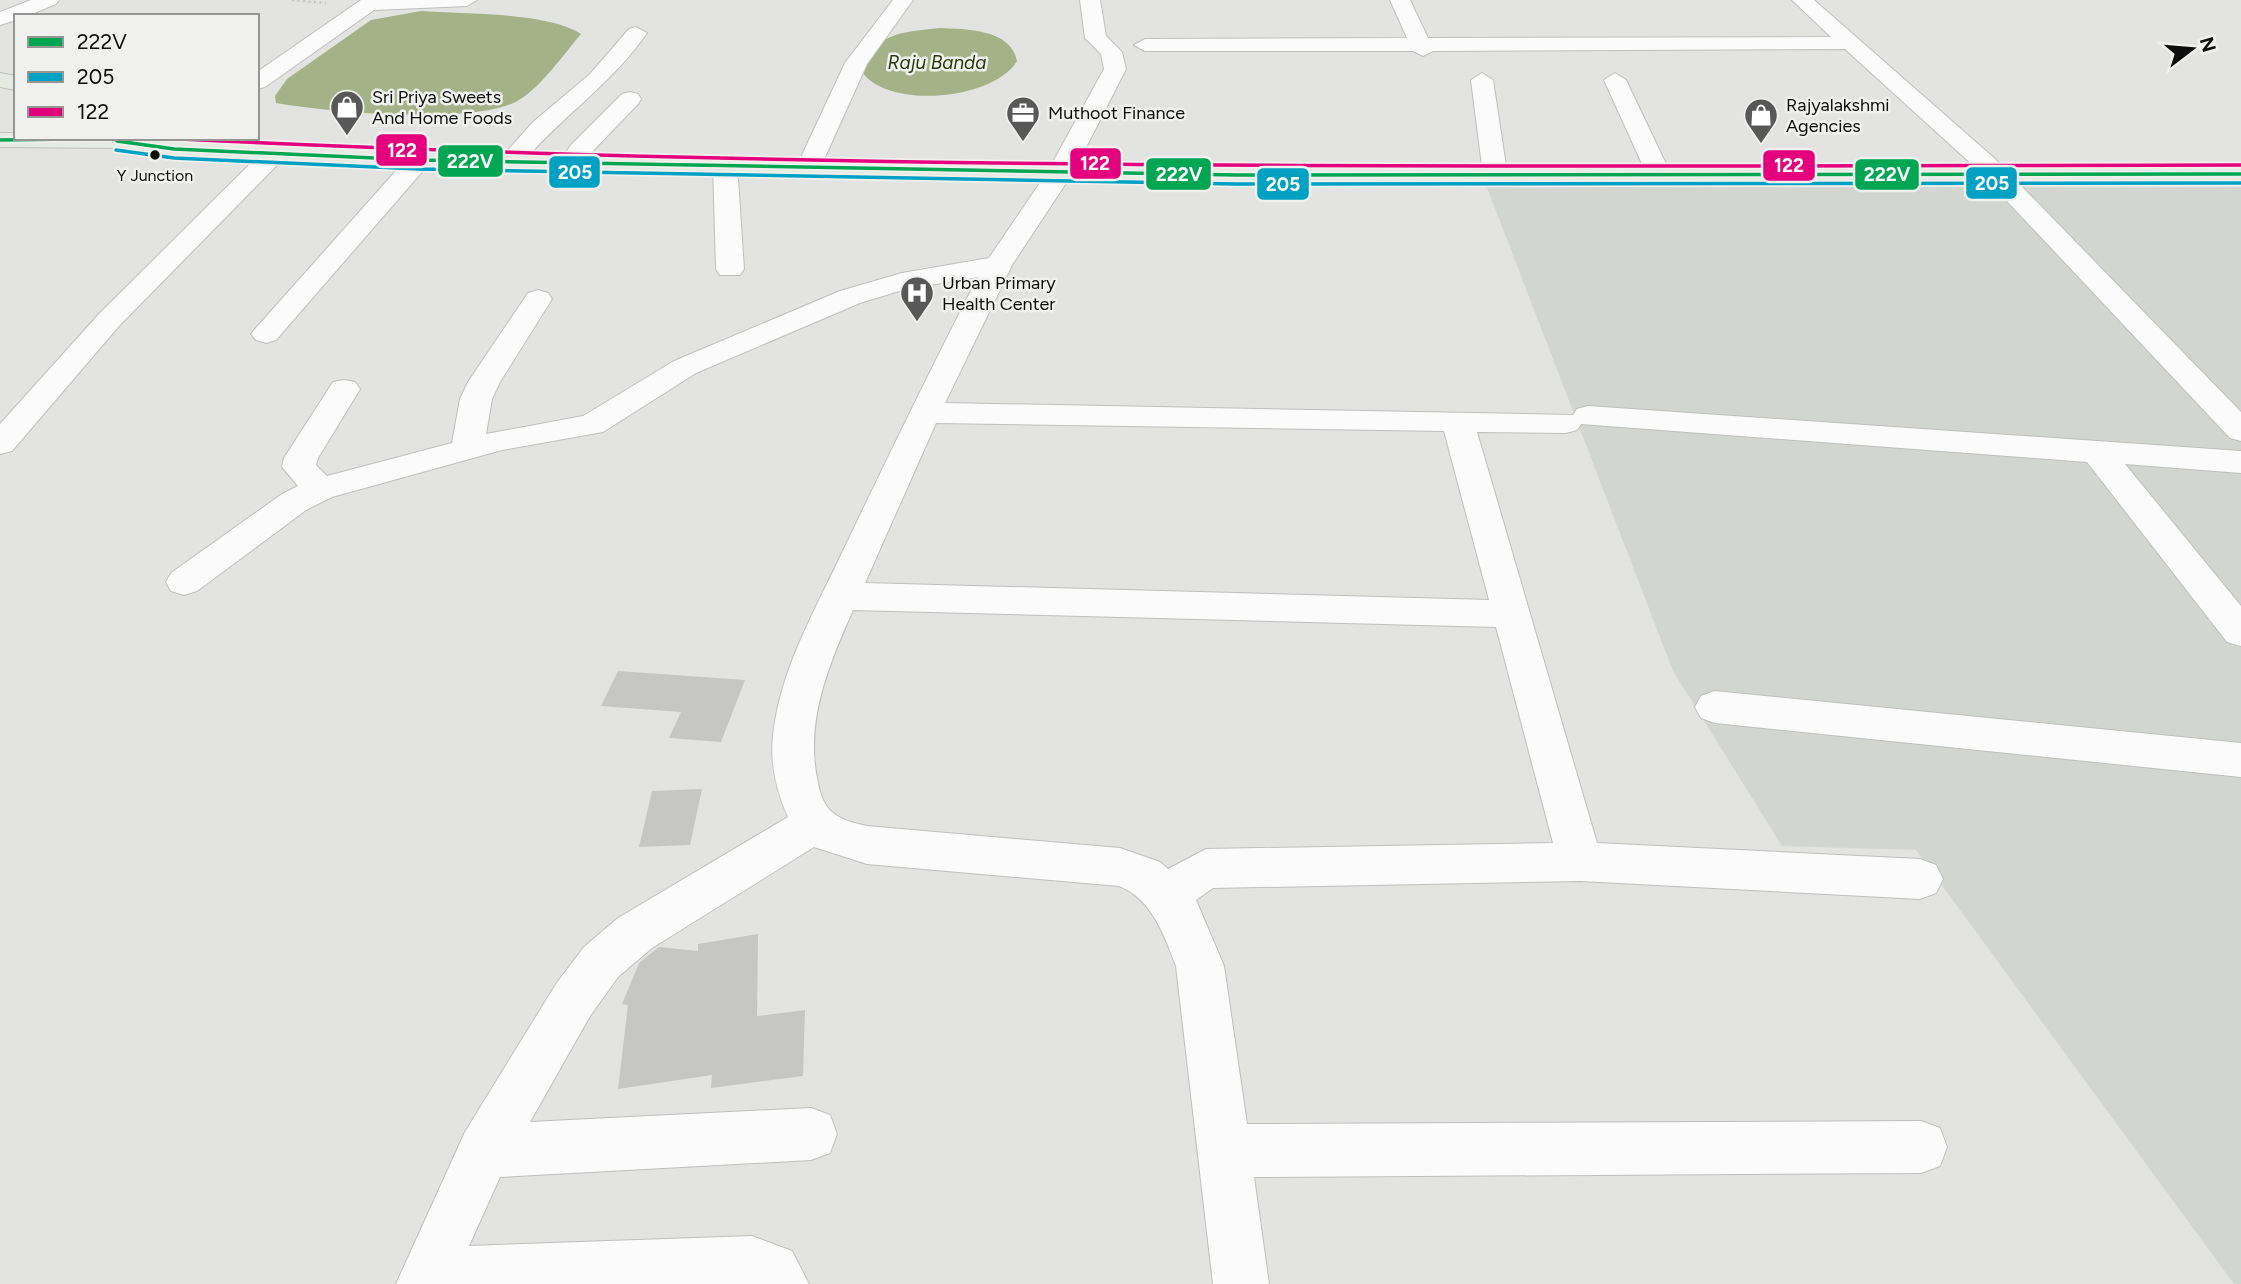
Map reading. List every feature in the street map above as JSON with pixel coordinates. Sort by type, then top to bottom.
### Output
[{"type":"main road","points":[[0,140],[119,140],[147,147],[419,160],[1064,166],[1655,166],[2241,174]]},
{"type":"main road","points":[[259,140],[520,150],[814,155],[1064,166],[1544,177],[2241,162]]},
{"type":"street","points":[[0,19],[49,0]]},
{"type":"street","points":[[259,81],[369,4],[467,0]]},
{"type":"street","points":[[814,155],[856,63],[903,0]]},
{"type":"street","points":[[1090,0],[1096,38],[1111,52],[1115,69],[1064,166],[998,265],[924,412],[810,663],[797,705],[793,758],[800,796],[814,824],[835,836],[867,845],[1120,867],[1144,876],[1165,895],[1180,915],[1200,966],[1241,1284]]},
{"type":"street","points":[[1400,0],[1421,48]]},
{"type":"street","points":[[1802,0],[1990,169],[2241,430]]},
{"type":"street","points":[[520,150],[541,127],[598,79],[636,33]]},
{"type":"street","points":[[1145,46],[1421,48],[1850,43]]},
{"type":"street","points":[[1482,80],[1494,166]]},
{"type":"street","points":[[1615,80],[1655,166]]},
{"type":"street","points":[[579,151],[630,99]]},
{"type":"street","points":[[0,444],[108,320],[274,154]]},
{"type":"street","points":[[266,334],[419,160]]},
{"type":"street","points":[[725,164],[730,269]]},
{"type":"street","points":[[184,582],[294,502],[320,489],[467,449],[592,425],[685,367],[874,288],[998,265]]},
{"type":"street","points":[[467,449],[477,399],[484,382],[538,299]]},
{"type":"street","points":[[320,489],[303,475],[299,467],[301,458],[344,389]]},
{"type":"street","points":[[924,412],[1458,422],[1577,420],[2241,462]]},
{"type":"street","points":[[1458,422],[1580,862]]},
{"type":"street","points":[[2098,453],[2241,632]]},
{"type":"street","points":[[840,596],[1510,614]]},
{"type":"street","points":[[1715,707],[2241,760]]},
{"type":"street","points":[[781,1284],[777,1273],[762,1265],[746,1264],[425,1280],[484,1151],[573,1000],[601,962],[635,933],[814,824]]},
{"type":"street","points":[[1165,895],[1206,869],[1580,862],[1920,879]]},
{"type":"street","points":[[484,1151],[811,1134]]},
{"type":"street","points":[[1224,1152],[1921,1147]]},
{"type":"shaded area","points":[[1486,185],[2241,187],[2241,1284],[2234,1284],[1916,850],[1782,846],[1673,671]]},
{"type":"water","points":[[421,11],[527,18],[566,27],[581,34],[535,87],[519,100],[498,108],[470,113],[400,115],[276,103],[275,96],[287,79],[371,20]]},
{"type":"water","name":"Raju Banda","points":[[940,28],[974,30],[997,37],[1013,50],[1017,61],[1004,75],[985,85],[936,96],[911,95],[888,90],[870,80],[858,65],[884,40],[903,33]]},
{"type":"building","points":[[618,671],[745,680],[721,742],[669,738],[681,712],[601,706]]},
{"type":"building","points":[[702,789],[690,845],[639,847],[652,791]]},
{"type":"building","points":[[758,934],[757,1016],[805,1010],[803,1076],[711,1088],[712,1075],[618,1089],[628,1005],[622,1004],[639,963],[659,947],[698,951],[698,944]]},
{"type":"transit line","name":"222V","points":[[0,140],[14,140]]},
{"type":"transit line","name":"122","points":[[200,140],[419,151],[1236,166],[2241,165]]},
{"type":"transit line","name":"222V","points":[[117,141],[174,149],[419,160],[1236,175],[2241,174]]},
{"type":"transit line","name":"205","points":[[116,150],[174,158],[419,169],[1236,184],[2241,183]]},
{"type":"place","name":"Sri Priya Sweets And Home Foods","points":[[347,137]]},
{"type":"place","name":"Muthoot Finance","points":[[1023,143]]},
{"type":"place","name":"Rajyalakshmi Agencies","points":[[1761,145]]},
{"type":"place","name":"Y Junction","points":[[155,155]]},
{"type":"place","name":"Urban Primary Health Center","points":[[917,323]]}]
